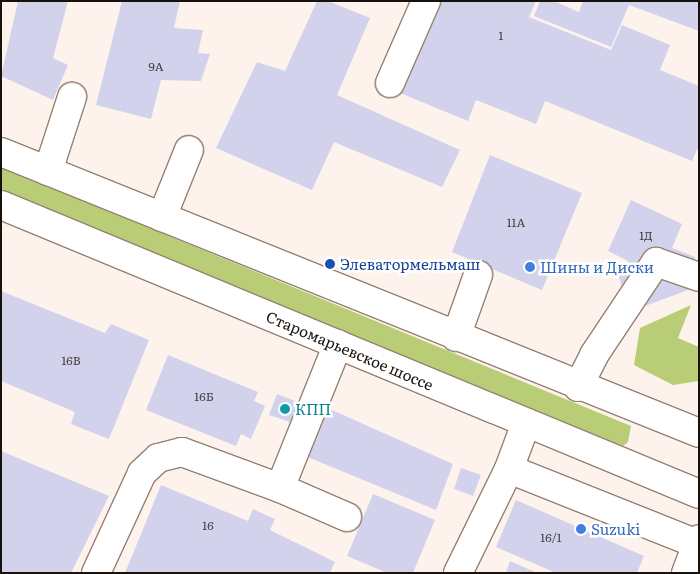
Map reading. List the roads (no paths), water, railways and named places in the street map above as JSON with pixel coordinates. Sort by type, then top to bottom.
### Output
[{"type":"main road","points":[[390,83],[426,1]]},
{"type":"main road","points":[[48,170],[72,97]]},
{"type":"main road","points":[[162,217],[189,150]]},
{"type":"main road","points":[[1,152],[578,387],[699,433]]},
{"type":"main road","name":"Старомарьевское шоссе","points":[[1,205],[699,494]]},
{"type":"main road","points":[[578,387],[594,355],[656,262],[699,277]]},
{"type":"main road","points":[[456,337],[478,276]]},
{"type":"main road","points":[[280,488],[338,344]]},
{"type":"main road","points":[[458,573],[509,469],[526,423]]},
{"type":"main road","points":[[96,573],[142,473],[158,458],[182,452],[280,488],[347,518]]},
{"type":"main road","points":[[509,469],[698,542],[686,573]]},
{"type":"place","name":"Элеватормельмаш","points":[[330,264]]},
{"type":"place","name":"Шины и Диски","points":[[530,267]]},
{"type":"place","name":"КПП","points":[[285,409]]},
{"type":"place","name":"Suzuki","points":[[581,529]]}]
